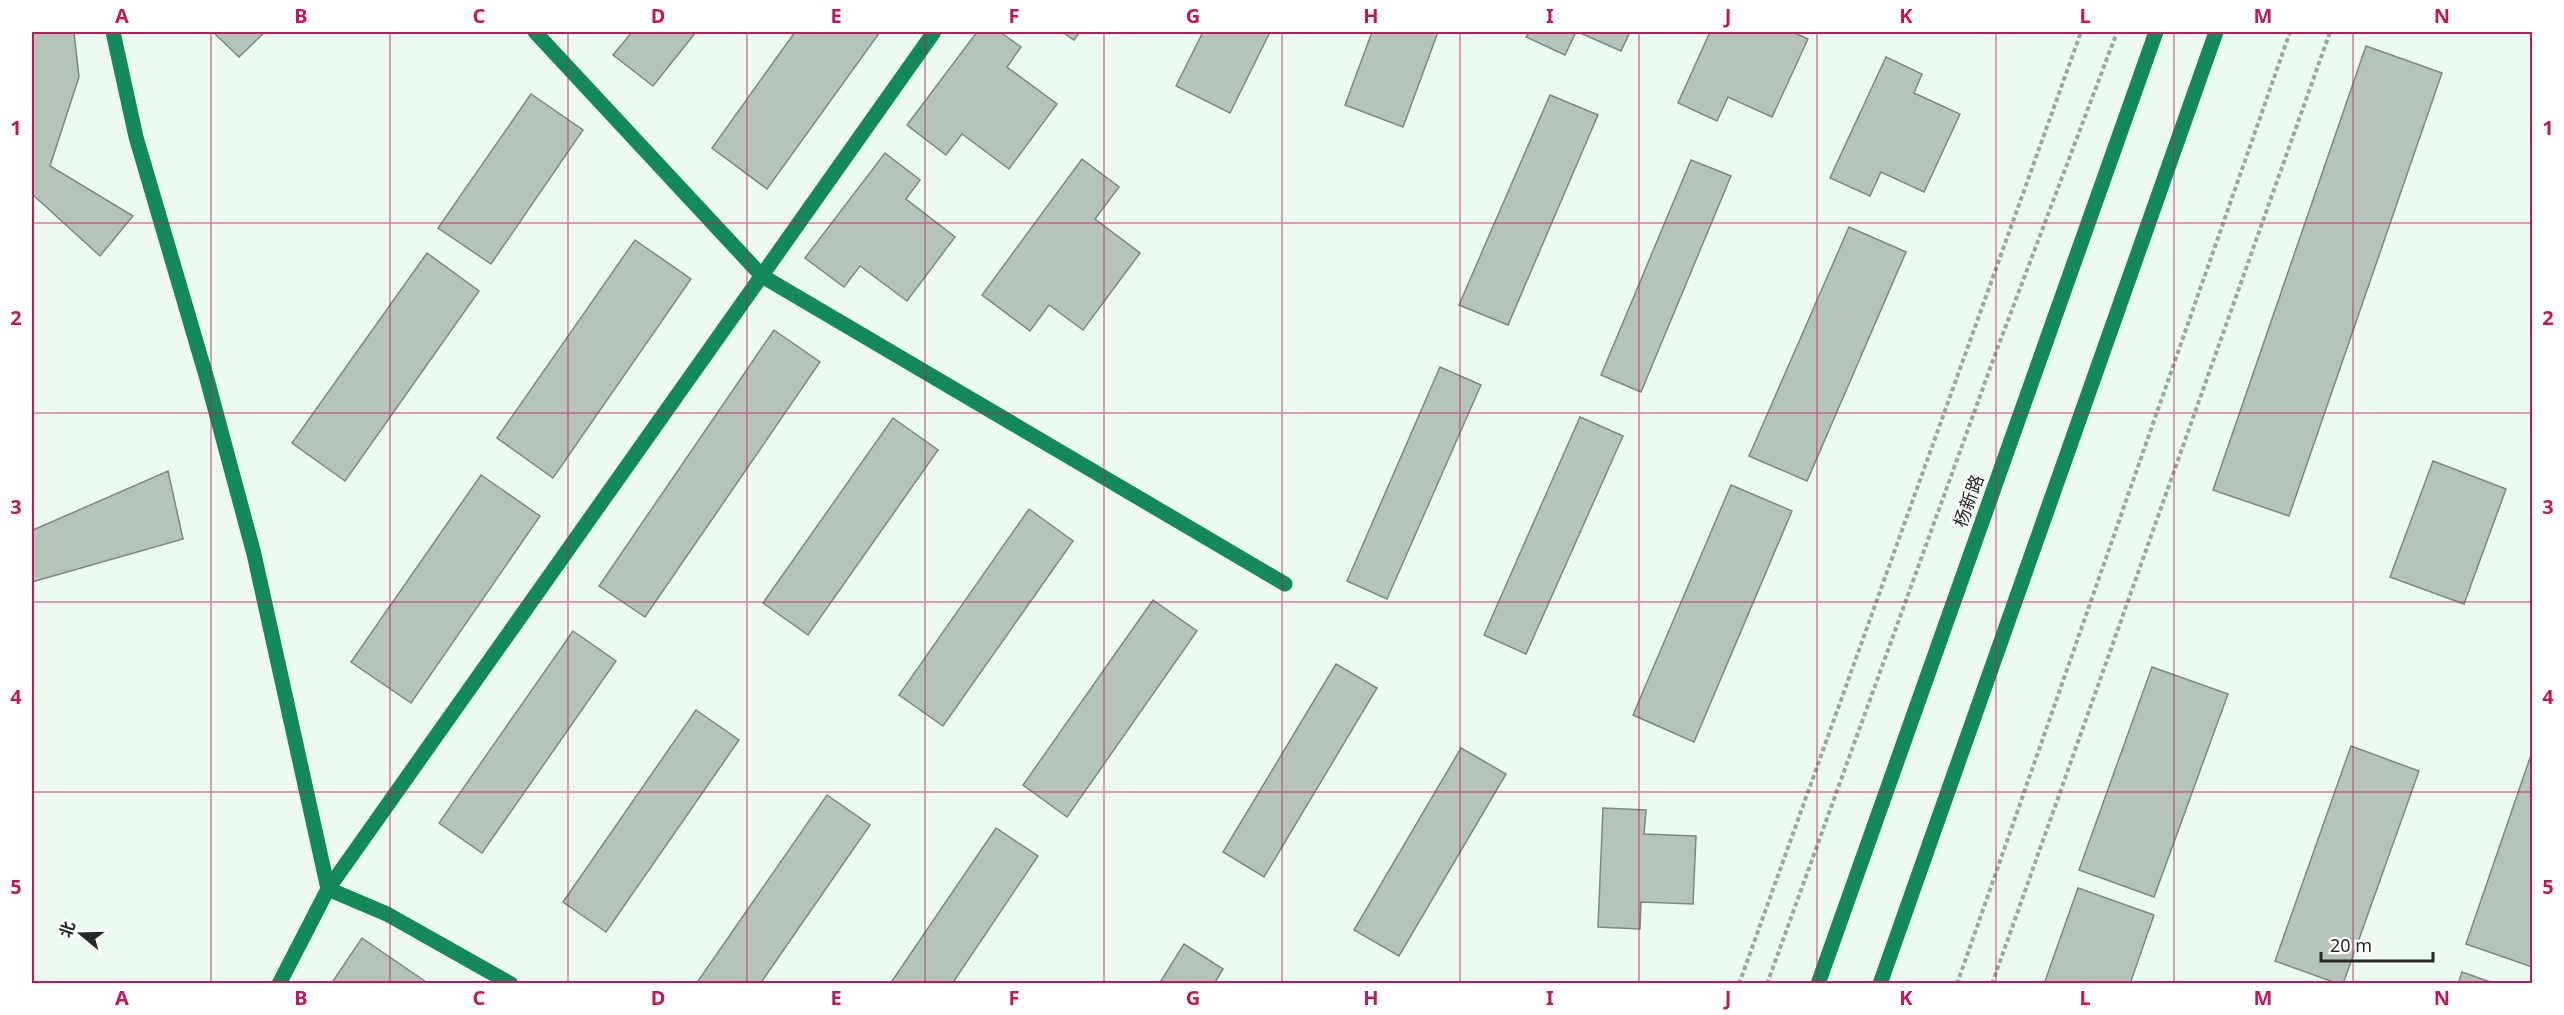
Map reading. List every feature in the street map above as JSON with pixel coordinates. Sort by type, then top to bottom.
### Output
[{"type":"street","points":[[113,32],[136,137],[207,379],[254,554],[328,890]]},
{"type":"street","points":[[535,32],[762,276],[1285,584]]},
{"type":"street","points":[[279,984],[328,890],[934,32]]},
{"type":"street","name":"杨新路","points":[[1818,984],[2156,32]]},
{"type":"street","points":[[1880,984],[2216,32]]},
{"type":"street","points":[[328,890],[387,914],[511,984]]},
{"type":"path","points":[[1739,984],[2081,32]]},
{"type":"path","points":[[1767,984],[1992,363],[2117,32]]},
{"type":"path","points":[[1957,984],[2290,32]]},
{"type":"path","points":[[1992,984],[2330,32]]},
{"type":"building","points":[[32,32],[74,32],[79,77],[50,166],[133,216],[100,256],[32,194]]},
{"type":"building","points":[[213,32],[265,32],[239,57]]},
{"type":"building","points":[[632,32],[696,32],[653,86],[613,55]]},
{"type":"building","points":[[795,32],[880,32],[767,189],[712,148]]},
{"type":"building","points":[[977,32],[1000,32],[1021,47],[1007,67],[1057,104],[1009,169],[962,134],[946,155],[907,125]]},
{"type":"building","points":[[1062,32],[1080,32],[1074,40]]},
{"type":"building","points":[[1203,32],[1270,32],[1230,113],[1176,86]]},
{"type":"building","points":[[1372,32],[1438,32],[1403,127],[1345,105]]},
{"type":"building","points":[[1529,32],[1576,32],[1565,55],[1526,37]]},
{"type":"building","points":[[1578,32],[1630,32],[1621,51]]},
{"type":"building","points":[[1710,32],[1792,32],[1808,39],[1772,117],[1728,97],[1717,121],[1678,103]]},
{"type":"building","points":[[2366,46],[2442,73],[2289,516],[2213,490]]},
{"type":"building","points":[[1886,57],[1922,74],[1914,93],[1960,114],[1924,192],[1881,172],[1870,196],[1830,178]]},
{"type":"building","points":[[531,94],[583,130],[491,264],[438,228]]},
{"type":"building","points":[[1550,95],[1598,115],[1508,325],[1459,305]]},
{"type":"building","points":[[885,153],[920,180],[906,199],[955,237],[907,301],[860,266],[844,287],[805,258]]},
{"type":"building","points":[[1082,159],[1119,187],[1095,219],[1140,253],[1083,330],[1049,305],[1030,331],[982,295]]},
{"type":"building","points":[[1691,160],[1731,176],[1641,392],[1601,375]]},
{"type":"building","points":[[1849,227],[1906,252],[1807,481],[1749,456]]},
{"type":"building","points":[[635,240],[691,279],[553,478],[497,438]]},
{"type":"building","points":[[427,253],[479,291],[345,481],[292,443]]},
{"type":"building","points":[[774,330],[820,362],[645,617],[599,586]]},
{"type":"building","points":[[1440,367],[1481,385],[1387,599],[1347,581]]},
{"type":"building","points":[[1580,417],[1623,436],[1526,654],[1484,635]]},
{"type":"building","points":[[893,418],[938,450],[808,635],[763,603]]},
{"type":"building","points":[[2433,461],[2506,489],[2464,604],[2390,577]]},
{"type":"building","points":[[168,471],[183,539],[32,582],[32,528],[33,530]]},
{"type":"building","points":[[481,475],[540,516],[411,703],[351,662]]},
{"type":"building","points":[[1731,485],[1792,511],[1694,742],[1633,715]]},
{"type":"building","points":[[1029,509],[1073,541],[943,726],[899,695]]},
{"type":"building","points":[[1153,600],[1197,631],[1067,817],[1023,785]]},
{"type":"building","points":[[573,631],[616,661],[482,853],[439,823]]},
{"type":"building","points":[[1336,664],[1377,688],[1264,877],[1223,852]]},
{"type":"building","points":[[2152,667],[2228,694],[2154,897],[2079,870]]},
{"type":"building","points":[[696,710],[739,740],[606,932],[563,902]]},
{"type":"building","points":[[2351,746],[2419,771],[2343,984],[2339,984],[2275,961]]},
{"type":"building","points":[[1461,748],[1506,774],[1399,956],[1354,930]]},
{"type":"building","points":[[2532,752],[2532,967],[2466,944]]},
{"type":"building","points":[[827,795],[870,825],[760,984],[696,984]]},
{"type":"building","points":[[1603,808],[1646,810],[1644,834],[1696,836],[1693,904],[1641,902],[1640,929],[1598,927]]},
{"type":"building","points":[[996,828],[1038,856],[952,984],[890,984]]},
{"type":"building","points":[[2078,888],[2154,915],[2130,984],[2044,984]]},
{"type":"building","points":[[362,938],[429,984],[331,984]]},
{"type":"building","points":[[1184,944],[1223,969],[1214,984],[1159,984]]},
{"type":"building","points":[[2462,972],[2496,984],[2458,984]]}]
